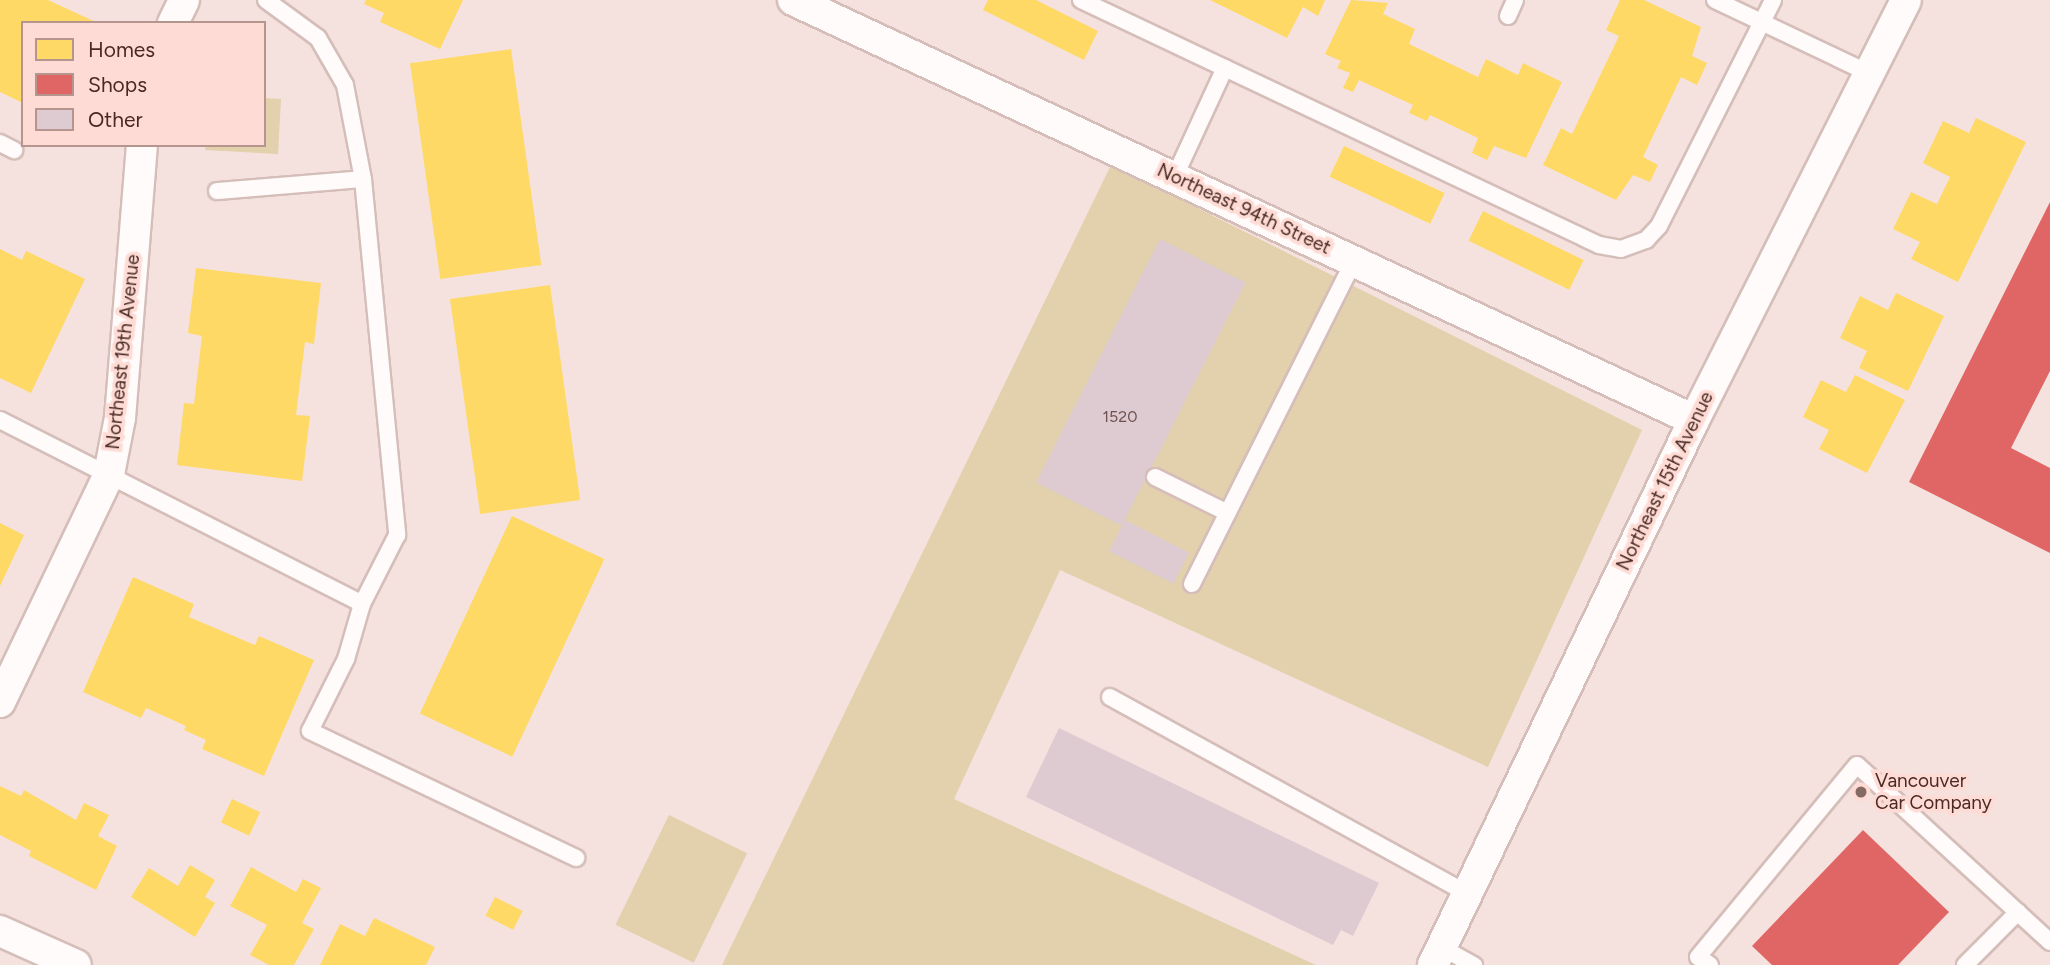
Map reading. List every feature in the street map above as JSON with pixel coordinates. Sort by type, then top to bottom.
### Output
[{"type":"street","points":[[174,21],[184,0]]},
{"type":"street","name":"Northeast 94th Street","points":[[793,0],[833,8],[1175,176],[1694,420]]},
{"type":"street","name":"Northeast 15th Avenue","points":[[1437,956],[1694,420],[1906,0]]},
{"type":"street","name":"Northeast 19th Avenue","points":[[0,702],[109,474],[120,418],[142,147]]},
{"type":"street","points":[[0,931],[76,965]]},
{"type":"lane","points":[[266,0],[318,38],[345,85],[363,179],[397,535],[362,604],[346,659],[310,731],[576,858]]},
{"type":"lane","points":[[1081,0],[1599,245],[1621,249],[1646,240],[1659,226],[1773,0]]},
{"type":"lane","points":[[1508,16],[1516,0]]},
{"type":"lane","points":[[1715,0],[1869,74]]},
{"type":"lane","points":[[1175,176],[1225,68]]},
{"type":"lane","points":[[218,191],[363,179]]},
{"type":"lane","points":[[1192,584],[1354,260]]},
{"type":"lane","points":[[0,420],[362,604]]},
{"type":"lane","points":[[1156,477],[1228,513]]},
{"type":"lane","points":[[1110,697],[1466,893]]},
{"type":"lane","points":[[1710,965],[1698,957],[1857,765],[2050,942]]},
{"type":"lane","points":[[1965,965],[2018,912]]},
{"type":"lane","points":[[1437,956],[1474,965]]},
{"type":"shaded area","points":[[266,98],[281,99],[278,154],[205,150],[206,147],[266,147]]},
{"type":"shaded area","points":[[1111,165],[1642,430],[1488,767],[1060,570],[954,799],[1316,965],[722,965]]},
{"type":"shaded area","points":[[669,815],[747,853],[694,963],[616,925]]},
{"type":"building: Homes","points":[[0,0],[48,0],[94,21],[21,21],[21,102],[0,92]]},
{"type":"building: Homes","points":[[366,0],[463,0],[440,49],[380,22],[384,13],[364,4]]},
{"type":"building: Homes","points":[[988,0],[1036,0],[1098,31],[1084,60],[983,10]]},
{"type":"building: Homes","points":[[1210,0],[1325,0],[1318,16],[1303,7],[1287,38]]},
{"type":"building: Homes","points":[[1351,0],[1388,3],[1383,14],[1415,29],[1409,44],[1478,77],[1486,59],[1518,75],[1523,63],[1562,82],[1526,158],[1494,146],[1487,160],[1472,153],[1478,138],[1430,115],[1427,121],[1409,113],[1413,105],[1359,80],[1353,92],[1343,88],[1350,73],[1337,68],[1341,61],[1325,54]]},
{"type":"building: Homes","points":[[1620,0],[1644,0],[1701,27],[1692,56],[1707,63],[1697,85],[1681,77],[1643,157],[1658,165],[1650,182],[1633,175],[1616,200],[1543,165],[1561,128],[1572,134],[1619,36],[1606,30]]},
{"type":"building: Homes","points":[[511,49],[541,265],[440,279],[410,63]]},
{"type":"building: Homes","points":[[1976,118],[2026,142],[1958,282],[1911,259],[1920,242],[1893,229],[1911,192],[1937,204],[1950,177],[1923,163],[1943,121],[1969,133]]},
{"type":"building: Homes","points":[[1344,146],[1445,193],[1430,224],[1330,177]]},
{"type":"building: Homes","points":[[1483,211],[1584,260],[1569,290],[1469,241]]},
{"type":"building: Homes","points":[[0,249],[22,260],[26,251],[85,279],[31,393],[0,378]]},
{"type":"building: Homes","points":[[196,268],[321,283],[314,344],[305,342],[296,415],[310,416],[302,481],[177,465],[184,403],[194,404],[202,336],[188,333]]},
{"type":"building: Homes","points":[[550,285],[580,500],[480,514],[450,299]]},
{"type":"building: Homes","points":[[1896,293],[1944,316],[1908,391],[1859,368],[1867,351],[1840,338],[1860,296],[1888,310]]},
{"type":"building: Homes","points":[[1855,375],[1905,400],[1867,473],[1819,449],[1829,430],[1803,417],[1821,380],[1846,392]]},
{"type":"building: Homes","points":[[512,516],[604,559],[512,757],[420,714]]},
{"type":"building: Homes","points":[[0,523],[24,535],[0,586]]},
{"type":"building: Homes","points":[[133,577],[194,604],[189,617],[255,645],[259,636],[314,660],[264,776],[202,749],[206,740],[184,730],[186,726],[146,708],[141,718],[83,692]]},
{"type":"building: Homes","points":[[0,786],[21,796],[24,790],[76,820],[84,803],[109,815],[98,836],[117,846],[96,890],[29,856],[31,851],[0,835]]},
{"type":"building: Homes","points":[[232,799],[260,812],[249,836],[221,823]]},
{"type":"building: Homes","points":[[190,865],[215,880],[205,897],[215,903],[195,937],[131,897],[149,868],[178,886]]},
{"type":"building: Homes","points":[[251,867],[296,892],[303,879],[321,888],[302,923],[314,929],[294,965],[269,965],[250,955],[267,925],[230,906]]},
{"type":"building: Homes","points":[[495,897],[523,911],[513,930],[485,916]]},
{"type":"building: Homes","points":[[374,918],[435,947],[426,965],[320,965],[340,924],[365,936]]},
{"type":"building: Shops","points":[[2050,202],[2050,371],[2011,448],[2050,468],[2050,553],[1909,482]]},
{"type":"building: Shops","points":[[1863,830],[1949,912],[1898,965],[1772,965],[1752,946]]},
{"type":"building: Other","points":[[1160,239],[1246,283],[1122,526],[1036,482]]},
{"type":"building: Other","points":[[1125,520],[1189,553],[1173,584],[1109,551]]},
{"type":"building: Other","points":[[1059,728],[1379,883],[1353,936],[1341,930],[1333,945],[1026,797]]},
{"type":"place","name":"Vancouver Car Company","points":[[1861,792]]}]
